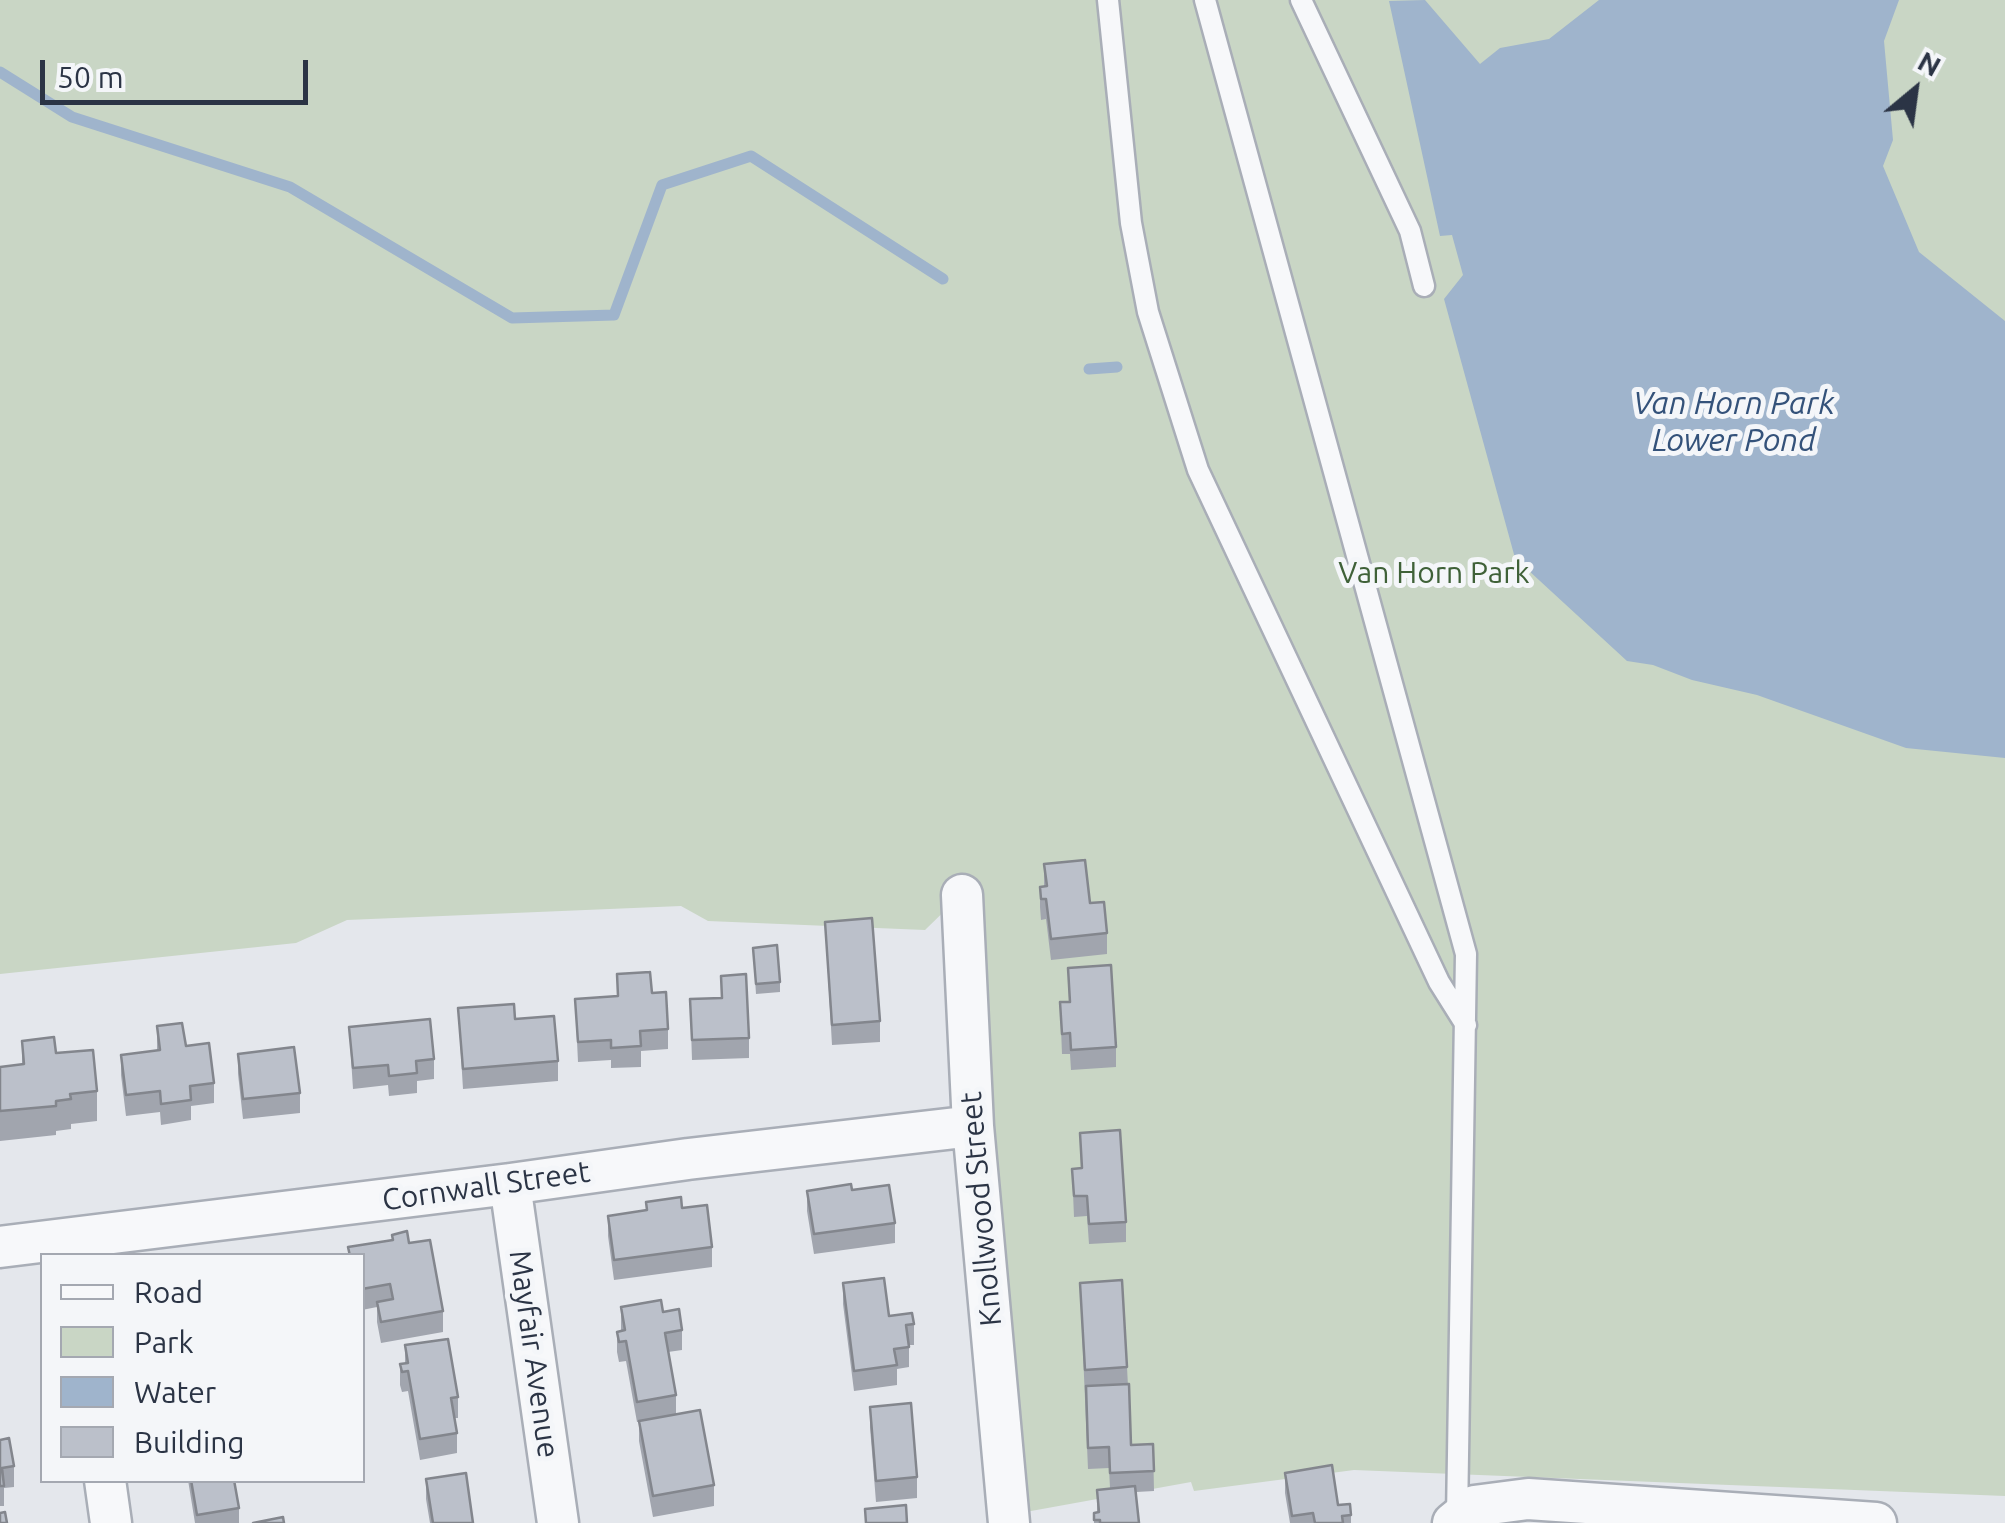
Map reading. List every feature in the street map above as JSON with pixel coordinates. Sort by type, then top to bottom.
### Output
[{"type":"street","name":"Knollwood Street","points":[[962,894],[973,1126],[1010,1523]]},
{"type":"street","name":"Cornwall Street","points":[[0,1247],[73,1247],[688,1159],[973,1126]]},
{"type":"street","name":"Mayfair Avenue","points":[[510,1184],[558,1523]]},
{"type":"street","points":[[105,1483],[111,1523]]},
{"type":"street","points":[[1455,1520],[1474,1506],[1528,1499],[1876,1523]]},
{"type":"lane","points":[[1108,0],[1130,223],[1148,312],[1198,470],[1430,965],[1466,1025]]},
{"type":"lane","points":[[1206,0],[1466,954],[1455,1520]]},
{"type":"lane","points":[[1301,0],[1410,231],[1424,286]]},
{"type":"green space","name":"Van Horn Park","points":[[0,0],[2005,0],[2005,1496],[1354,1470],[1194,1491],[1191,1482],[1009,1515],[961,895],[925,930],[708,921],[681,906],[347,920],[296,943],[0,974]]},
{"type":"water","name":"Van Horn Park Lower Pond","points":[[1425,0],[1480,64],[1500,48],[1549,39],[1599,0],[1899,0],[1884,41],[1893,140],[1883,166],[1919,252],[2005,321],[2005,758],[1906,748],[1757,695],[1627,661],[1515,558],[1444,299],[1463,275],[1452,235],[1440,236],[1389,1]]},
{"type":"building","points":[[1085,860],[1090,903],[1104,902],[1107,933],[1051,939],[1046,899],[1041,899],[1040,887],[1047,886],[1044,864]]},
{"type":"building","points":[[872,918],[880,1021],[832,1025],[825,922]]},
{"type":"building","points":[[777,945],[780,982],[756,984],[753,948]]},
{"type":"building","points":[[1111,965],[1116,1047],[1071,1050],[1070,1033],[1062,1034],[1060,1002],[1070,1002],[1068,968]]},
{"type":"building","points":[[650,972],[652,993],[666,992],[668,1029],[640,1031],[641,1046],[611,1048],[611,1040],[578,1042],[575,999],[618,996],[617,974]]},
{"type":"building","points":[[746,974],[749,1038],[692,1040],[690,999],[722,998],[721,976]]},
{"type":"building","points":[[514,1004],[515,1019],[554,1016],[558,1061],[463,1069],[458,1008]]},
{"type":"building","points":[[430,1019],[434,1059],[416,1061],[417,1073],[389,1076],[388,1065],[353,1068],[349,1027]]},
{"type":"building","points":[[182,1023],[186,1046],[209,1043],[214,1083],[190,1086],[191,1100],[161,1104],[160,1091],[126,1095],[121,1055],[160,1050],[157,1026]]},
{"type":"building","points":[[54,1037],[56,1053],[93,1050],[97,1091],[70,1094],[71,1099],[56,1101],[56,1106],[0,1111],[0,1067],[24,1064],[22,1041]]},
{"type":"building","points":[[294,1047],[300,1093],[243,1099],[238,1054]]},
{"type":"building","points":[[1120,1130],[1126,1222],[1089,1224],[1087,1196],[1074,1196],[1072,1169],[1082,1168],[1080,1133]]},
{"type":"building","points":[[851,1184],[852,1190],[889,1185],[895,1223],[814,1234],[807,1191]]},
{"type":"building","points":[[681,1197],[682,1208],[707,1205],[712,1247],[614,1260],[608,1216],[647,1210],[646,1202]]},
{"type":"building","points":[[407,1231],[409,1243],[430,1240],[443,1311],[381,1322],[377,1302],[393,1299],[390,1284],[365,1288],[365,1253],[349,1253],[348,1247],[393,1240],[392,1235]]},
{"type":"building","points":[[884,1278],[889,1316],[912,1313],[914,1324],[906,1325],[909,1347],[894,1349],[897,1365],[854,1371],[843,1283]]},
{"type":"building","points":[[1122,1280],[1127,1367],[1085,1370],[1080,1283]]},
{"type":"building","points":[[661,1300],[663,1312],[679,1309],[682,1330],[665,1333],[676,1395],[637,1402],[626,1341],[619,1342],[617,1332],[625,1330],[621,1307]]},
{"type":"building","points":[[448,1339],[458,1397],[451,1398],[457,1433],[420,1439],[408,1371],[402,1372],[400,1364],[408,1363],[405,1345]]},
{"type":"building","points":[[1129,1384],[1131,1445],[1153,1444],[1154,1471],[1110,1473],[1109,1447],[1088,1448],[1086,1386]]},
{"type":"building","points":[[911,1403],[917,1477],[876,1481],[870,1407]]},
{"type":"building","points":[[700,1410],[714,1485],[653,1496],[639,1421]]},
{"type":"building","points":[[9,1438],[14,1466],[2,1468],[4,1486],[0,1486],[0,1440]]},
{"type":"building","points":[[1332,1465],[1338,1505],[1350,1504],[1351,1515],[1342,1516],[1343,1523],[1315,1523],[1313,1513],[1292,1516],[1285,1473]]},
{"type":"building","points":[[466,1473],[473,1523],[433,1523],[426,1479]]},
{"type":"building","points":[[192,1483],[235,1483],[239,1508],[197,1515]]},
{"type":"building","points":[[1135,1486],[1139,1523],[1094,1520],[1094,1513],[1099,1512],[1097,1490]]},
{"type":"building","points":[[906,1505],[907,1523],[866,1523],[865,1509]]},
{"type":"building","points":[[5,1512],[7,1523],[0,1523],[0,1513]]},
{"type":"building","points":[[283,1517],[284,1523],[253,1523]]},
{"type":"waterway","points":[[0,72],[72,117],[290,187],[512,318],[614,315],[662,185],[751,156],[943,279]]},
{"type":"waterway","points":[[1089,369],[1117,367]]}]
